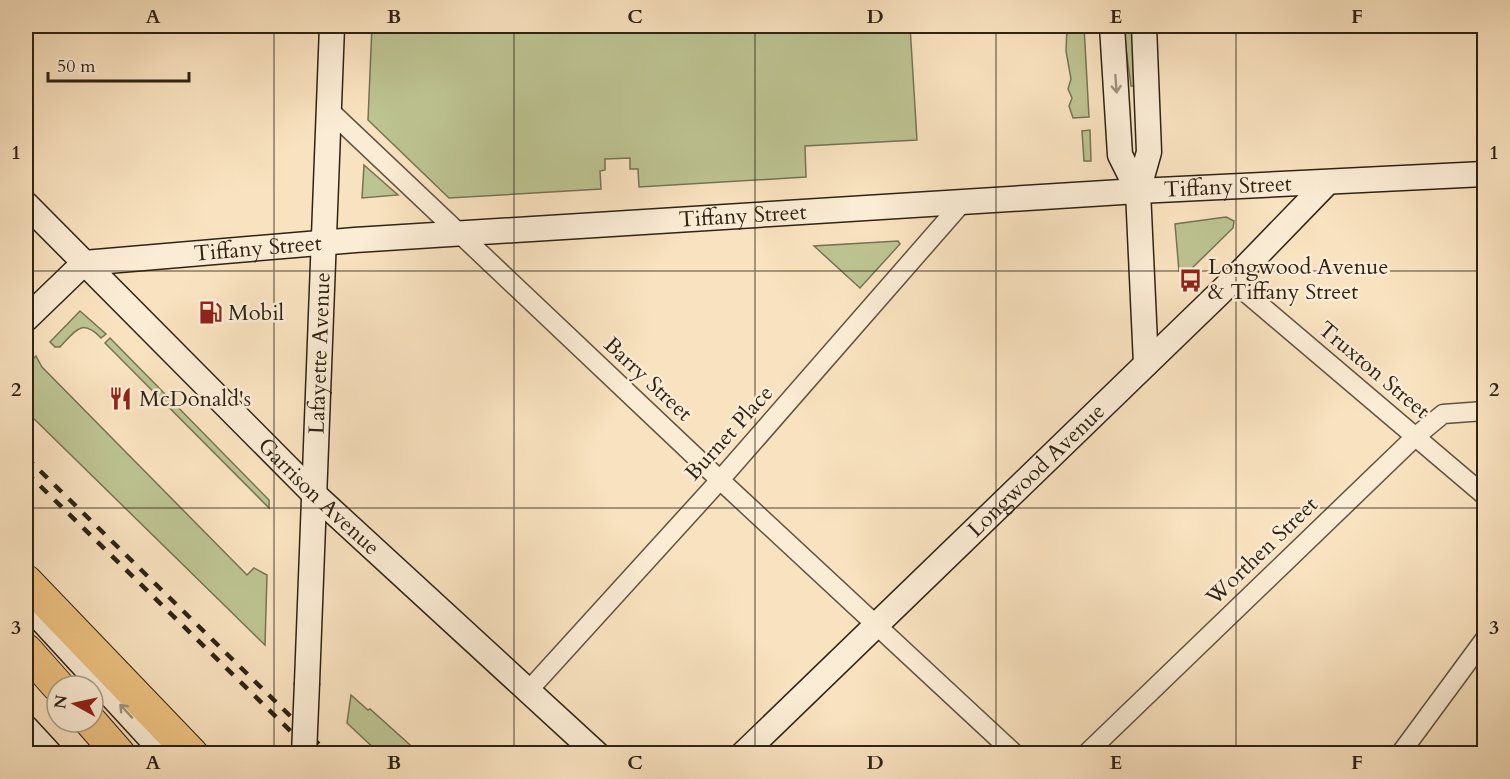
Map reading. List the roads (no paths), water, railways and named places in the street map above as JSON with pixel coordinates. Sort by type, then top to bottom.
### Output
[{"type":"highway","points":[[26,581],[192,753]]},
{"type":"highway","points":[[26,650],[47,674]]},
{"type":"highway","points":[[102,734],[119,753]]},
{"type":"main road","name":"Lafayette Avenue","points":[[304,753],[332,26]]},
{"type":"main road","points":[[1112,26],[1120,155],[1138,191]]},
{"type":"main road","points":[[1144,26],[1149,152],[1138,191],[1146,364]]},
{"type":"main road","name":"Tiffany Street","points":[[84,263],[322,242],[962,204],[1138,191],[1326,184],[1485,174]]},
{"type":"main road","name":"Longwood Avenue","points":[[743,753],[1232,281],[1326,184]]},
{"type":"main road","name":"Garrison Avenue","points":[[26,204],[314,494],[597,753]]},
{"type":"main road","points":[[26,319],[84,263]]},
{"type":"main road","points":[[26,602],[165,753]]},
{"type":"main road","points":[[26,672],[45,692]]},
{"type":"main road","points":[[26,728],[50,753]]},
{"type":"main road","points":[[86,734],[105,753]]},
{"type":"street","name":"Barry Street","points":[[329,110],[720,480],[1015,753]]},
{"type":"street","name":"Burnet Place","points":[[528,691],[720,480],[962,204]]},
{"type":"street","name":"Truxton Street","points":[[1232,281],[1485,495]]},
{"type":"street","name":"Worthen Street","points":[[1086,753],[1415,437],[1443,414],[1485,411]]},
{"type":"street","points":[[1400,753],[1485,640]]},
{"type":"railway","points":[[26,457],[329,754]]},
{"type":"railway","points":[[26,472],[314,754]]},
{"type":"place","name":"Longwood Avenue & Tiffany Street","points":[[1190,280]]},
{"type":"place","name":"Mobil","points":[[210,313]]},
{"type":"place","name":"McDonald's","points":[[121,399]]}]
